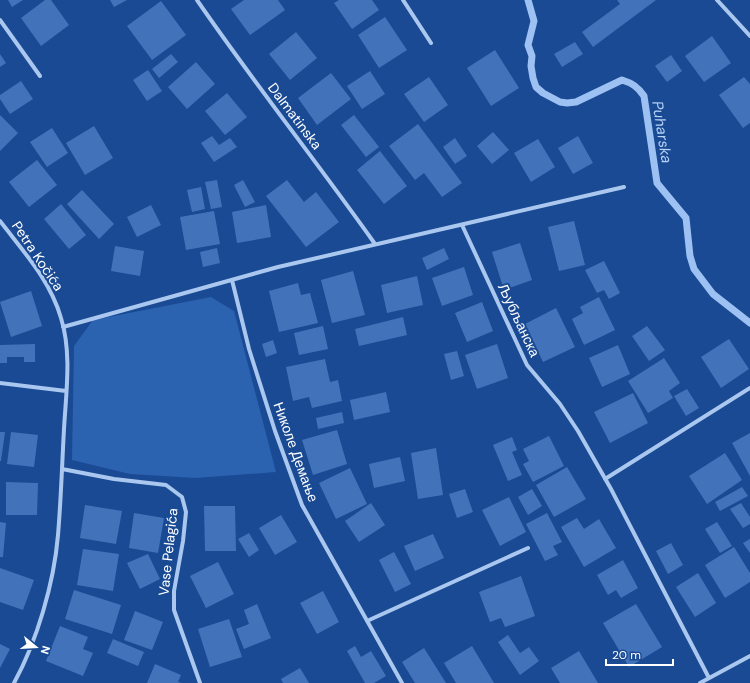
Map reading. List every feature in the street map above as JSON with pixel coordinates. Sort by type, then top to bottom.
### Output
[{"type":"street","name":"Dalmatinska","points":[[197,0],[236,57],[315,159],[375,244]]},
{"type":"street","points":[[403,0],[431,43]]},
{"type":"street","points":[[717,0],[750,36]]},
{"type":"street","points":[[0,20],[40,76]]},
{"type":"street","points":[[63,327],[278,267],[624,187]]},
{"type":"street","name":"Petra Kočića","points":[[0,221],[50,289],[62,318],[68,358],[58,536],[51,578],[36,632],[22,668],[14,683]]},
{"type":"street","name":"Љубљанска","points":[[462,225],[527,365],[560,404],[605,480],[708,678]]},
{"type":"street","name":"Николе Демање","points":[[232,280],[251,356],[275,431],[302,505],[402,683]]},
{"type":"street","points":[[0,383],[66,391]]},
{"type":"street","points":[[605,480],[750,388]]},
{"type":"street","name":"Vase Pelagića","points":[[62,469],[114,479],[166,485],[174,489],[182,497],[186,512],[183,541],[174,591],[174,610],[200,683]]},
{"type":"street","points":[[367,621],[528,548]]},
{"type":"street","points":[[700,683],[750,656]]},
{"type":"shaded area","points":[[211,297],[234,311],[276,472],[195,478],[130,474],[72,460],[74,346],[93,320]]},
{"type":"building","points":[[8,0],[23,0],[12,7]]},
{"type":"building","points":[[45,0],[51,0],[69,25],[41,46],[21,18]]},
{"type":"building","points":[[110,0],[127,0],[114,7]]},
{"type":"building","points":[[244,0],[278,0],[285,10],[250,35],[231,9]]},
{"type":"building","points":[[339,0],[372,0],[379,10],[352,29],[334,3]]},
{"type":"building","points":[[617,0],[656,0],[593,47],[582,32],[620,4]]},
{"type":"building","points":[[161,1],[186,35],[152,60],[127,26]]},
{"type":"building","points":[[385,17],[407,50],[379,68],[358,35]]},
{"type":"building","points":[[296,32],[317,58],[290,80],[269,54]]},
{"type":"building","points":[[712,36],[731,63],[704,82],[685,56]]},
{"type":"building","points":[[575,42],[583,54],[562,67],[554,54]]},
{"type":"building","points":[[495,50],[519,88],[491,106],[467,68]]},
{"type":"building","points":[[0,54],[6,63],[0,67]]},
{"type":"building","points":[[171,54],[178,62],[159,78],[152,69]]},
{"type":"building","points":[[671,55],[682,71],[667,82],[655,66]]},
{"type":"building","points":[[196,62],[215,84],[187,109],[168,87]]},
{"type":"building","points":[[148,70],[162,91],[147,101],[133,80]]},
{"type":"building","points":[[370,71],[385,94],[362,109],[347,86]]},
{"type":"building","points":[[331,73],[351,99],[317,125],[298,98]]},
{"type":"building","points":[[429,77],[448,105],[424,122],[404,94]]},
{"type":"building","points":[[744,77],[750,84],[750,123],[743,128],[719,95]]},
{"type":"building","points":[[21,81],[33,99],[10,114],[0,99],[0,95]]},
{"type":"building","points":[[227,93],[247,117],[225,135],[205,111]]},
{"type":"building","points":[[0,115],[18,133],[0,151]]},
{"type":"building","points":[[354,115],[379,147],[366,157],[341,125]]},
{"type":"building","points":[[418,124],[462,183],[442,197],[424,173],[415,180],[389,146]]},
{"type":"building","points":[[94,126],[113,158],[85,175],[66,143]]},
{"type":"building","points":[[52,128],[68,153],[47,167],[30,142]]},
{"type":"building","points":[[493,132],[509,150],[492,164],[477,146]]},
{"type":"building","points":[[212,136],[219,145],[230,138],[237,147],[214,162],[201,143]]},
{"type":"building","points":[[578,136],[593,163],[573,174],[558,148]]},
{"type":"building","points":[[455,138],[467,156],[455,164],[443,147]]},
{"type":"building","points":[[538,139],[555,167],[531,182],[514,153]]},
{"type":"building","points":[[380,151],[407,186],[384,204],[357,170]]},
{"type":"building","points":[[37,160],[57,185],[29,207],[9,182]]},
{"type":"building","points":[[217,180],[222,207],[211,209],[205,182]]},
{"type":"building","points":[[243,180],[255,202],[245,207],[234,185]]},
{"type":"building","points":[[287,180],[304,202],[316,192],[339,222],[306,247],[266,196]]},
{"type":"building","points":[[201,187],[205,209],[192,212],[187,190]]},
{"type":"building","points":[[82,190],[114,224],[99,239],[67,204]]},
{"type":"building","points":[[61,204],[86,235],[69,249],[44,219]]},
{"type":"building","points":[[151,205],[161,225],[137,237],[127,217]]},
{"type":"building","points":[[266,205],[271,237],[237,243],[232,212]]},
{"type":"building","points":[[214,211],[220,244],[186,250],[180,217]]},
{"type":"building","points":[[574,221],[585,265],[559,271],[548,227]]},
{"type":"building","points":[[520,243],[532,280],[504,290],[492,252]]},
{"type":"building","points":[[115,246],[144,251],[140,276],[111,271]]},
{"type":"building","points":[[217,248],[220,263],[203,267],[200,252]]},
{"type":"building","points":[[444,248],[449,259],[427,270],[422,258]]},
{"type":"building","points":[[604,261],[620,293],[609,299],[604,290],[597,293],[585,270]]},
{"type":"building","points":[[464,267],[473,295],[442,306],[432,278]]},
{"type":"building","points":[[353,271],[365,315],[332,323],[321,280]]},
{"type":"building","points":[[417,276],[423,305],[387,313],[381,285]]},
{"type":"building","points":[[298,283],[301,295],[310,293],[318,323],[279,332],[269,291]]},
{"type":"building","points":[[31,291],[42,326],[11,337],[0,302]]},
{"type":"building","points":[[599,297],[615,330],[584,345],[572,319],[583,313],[580,307]]},
{"type":"building","points":[[482,302],[493,331],[467,342],[455,313]]},
{"type":"building","points":[[556,308],[575,347],[543,362],[525,324]]},
{"type":"building","points":[[403,317],[407,335],[359,346],[355,329]]},
{"type":"building","points":[[323,326],[328,349],[299,355],[294,333]]},
{"type":"building","points":[[647,326],[665,350],[649,361],[632,336]]},
{"type":"building","points":[[729,339],[749,369],[721,388],[701,357]]},
{"type":"building","points":[[273,340],[277,353],[266,357],[262,344]]},
{"type":"building","points":[[35,344],[35,362],[24,362],[24,357],[7,357],[7,363],[0,363],[0,345]]},
{"type":"building","points":[[497,344],[508,378],[477,389],[465,355]]},
{"type":"building","points":[[618,345],[630,374],[602,387],[589,358]]},
{"type":"building","points":[[457,351],[464,376],[451,380],[444,354]]},
{"type":"building","points":[[664,358],[680,383],[669,391],[673,398],[648,413],[628,381]]},
{"type":"building","points":[[325,359],[330,382],[338,380],[342,401],[312,408],[309,397],[293,401],[286,367]]},
{"type":"building","points":[[687,389],[699,408],[686,416],[674,396]]},
{"type":"building","points":[[386,392],[390,412],[354,420],[350,400]]},
{"type":"building","points":[[633,393],[648,423],[610,443],[594,412]]},
{"type":"building","points":[[342,412],[344,423],[318,429],[316,418]]},
{"type":"building","points":[[337,430],[347,464],[313,475],[302,440]]},
{"type":"building","points":[[0,432],[5,432],[1,461],[0,461]]},
{"type":"building","points":[[11,432],[38,435],[34,467],[7,464]]},
{"type":"building","points":[[750,433],[750,476],[732,443]]},
{"type":"building","points":[[549,436],[564,466],[533,482],[523,464],[529,461],[523,449]]},
{"type":"building","points":[[512,437],[517,450],[512,452],[522,475],[508,481],[493,445]]},
{"type":"building","points":[[436,448],[443,495],[418,499],[411,453]]},
{"type":"building","points":[[725,453],[742,480],[707,504],[689,476]]},
{"type":"building","points":[[400,457],[405,481],[374,488],[369,464]]},
{"type":"building","points":[[567,467],[586,499],[554,517],[536,485]]},
{"type":"building","points":[[350,468],[367,504],[336,519],[319,483]]},
{"type":"building","points":[[6,482],[38,483],[37,515],[6,515]]},
{"type":"building","points":[[742,487],[748,496],[720,511],[715,502]]},
{"type":"building","points":[[465,489],[473,512],[457,518],[449,494]]},
{"type":"building","points":[[532,489],[542,506],[528,515],[518,497]]},
{"type":"building","points":[[509,497],[526,532],[500,546],[482,510]]},
{"type":"building","points":[[371,503],[385,525],[359,542],[345,521]]},
{"type":"building","points":[[741,503],[750,517],[750,524],[743,528],[730,509]]},
{"type":"building","points":[[85,505],[122,511],[116,544],[80,538]]},
{"type":"building","points":[[204,506],[235,506],[236,551],[205,551]]},
{"type":"building","points":[[134,513],[164,518],[158,553],[129,548]]},
{"type":"building","points":[[547,513],[562,542],[553,546],[558,555],[545,561],[526,524]]},
{"type":"building","points":[[281,515],[297,542],[275,555],[259,528]]},
{"type":"building","points":[[577,518],[584,529],[599,519],[616,548],[584,567],[561,527]]},
{"type":"building","points":[[0,522],[6,523],[3,557],[0,557]]},
{"type":"building","points":[[717,522],[732,546],[720,553],[705,529]]},
{"type":"building","points":[[249,533],[259,550],[249,557],[238,539]]},
{"type":"building","points":[[433,534],[444,558],[415,571],[404,546]]},
{"type":"building","points":[[750,539],[750,553],[743,543]]},
{"type":"building","points":[[671,543],[683,565],[668,574],[656,551]]},
{"type":"building","points":[[734,547],[750,573],[750,582],[725,598],[705,565]]},
{"type":"building","points":[[83,549],[119,554],[113,591],[77,585]]},
{"type":"building","points":[[394,552],[411,584],[395,592],[379,560]]},
{"type":"building","points":[[148,554],[160,579],[140,589],[127,563]]},
{"type":"building","points":[[623,560],[638,588],[621,598],[616,590],[608,595],[597,575]]},
{"type":"building","points":[[218,562],[234,594],[206,608],[190,576]]},
{"type":"building","points":[[0,568],[34,580],[23,610],[0,602]]},
{"type":"building","points":[[698,573],[716,603],[695,617],[676,587]]},
{"type":"building","points":[[521,576],[535,616],[505,627],[501,618],[490,622],[479,592]]},
{"type":"building","points":[[74,590],[121,605],[112,634],[65,619]]},
{"type":"building","points":[[323,591],[339,622],[317,634],[300,603]]},
{"type":"building","points":[[257,604],[271,638],[244,649],[236,629],[249,624],[244,610]]},
{"type":"building","points":[[636,604],[662,647],[629,667],[603,623]]},
{"type":"building","points":[[135,611],[163,622],[152,650],[124,640]]},
{"type":"building","points":[[229,619],[242,657],[210,667],[198,629]]},
{"type":"building","points":[[60,626],[88,637],[83,649],[93,653],[83,676],[46,661]]},
{"type":"building","points":[[508,635],[520,653],[529,647],[539,661],[520,675],[498,642]]},
{"type":"building","points":[[113,639],[144,652],[138,666],[107,653]]},
{"type":"building","points":[[0,644],[10,649],[0,668]]},
{"type":"building","points":[[355,646],[361,657],[371,651],[386,676],[374,683],[365,683],[347,651]]},
{"type":"building","points":[[472,646],[494,683],[456,683],[444,663]]},
{"type":"building","points":[[424,648],[446,683],[415,683],[402,662]]},
{"type":"building","points":[[579,651],[598,683],[560,683],[551,668]]},
{"type":"building","points":[[155,664],[181,675],[178,682],[182,683],[147,683]]},
{"type":"building","points":[[300,668],[309,683],[283,683],[281,679]]},
{"type":"waterway","name":"Puharska","points":[[528,0],[534,21],[528,45],[532,56],[531,66],[536,87],[543,93],[560,102],[567,103],[576,102],[622,80],[632,84],[639,90],[644,96],[657,183],[686,218],[690,256],[694,269],[713,294],[750,323]]}]
